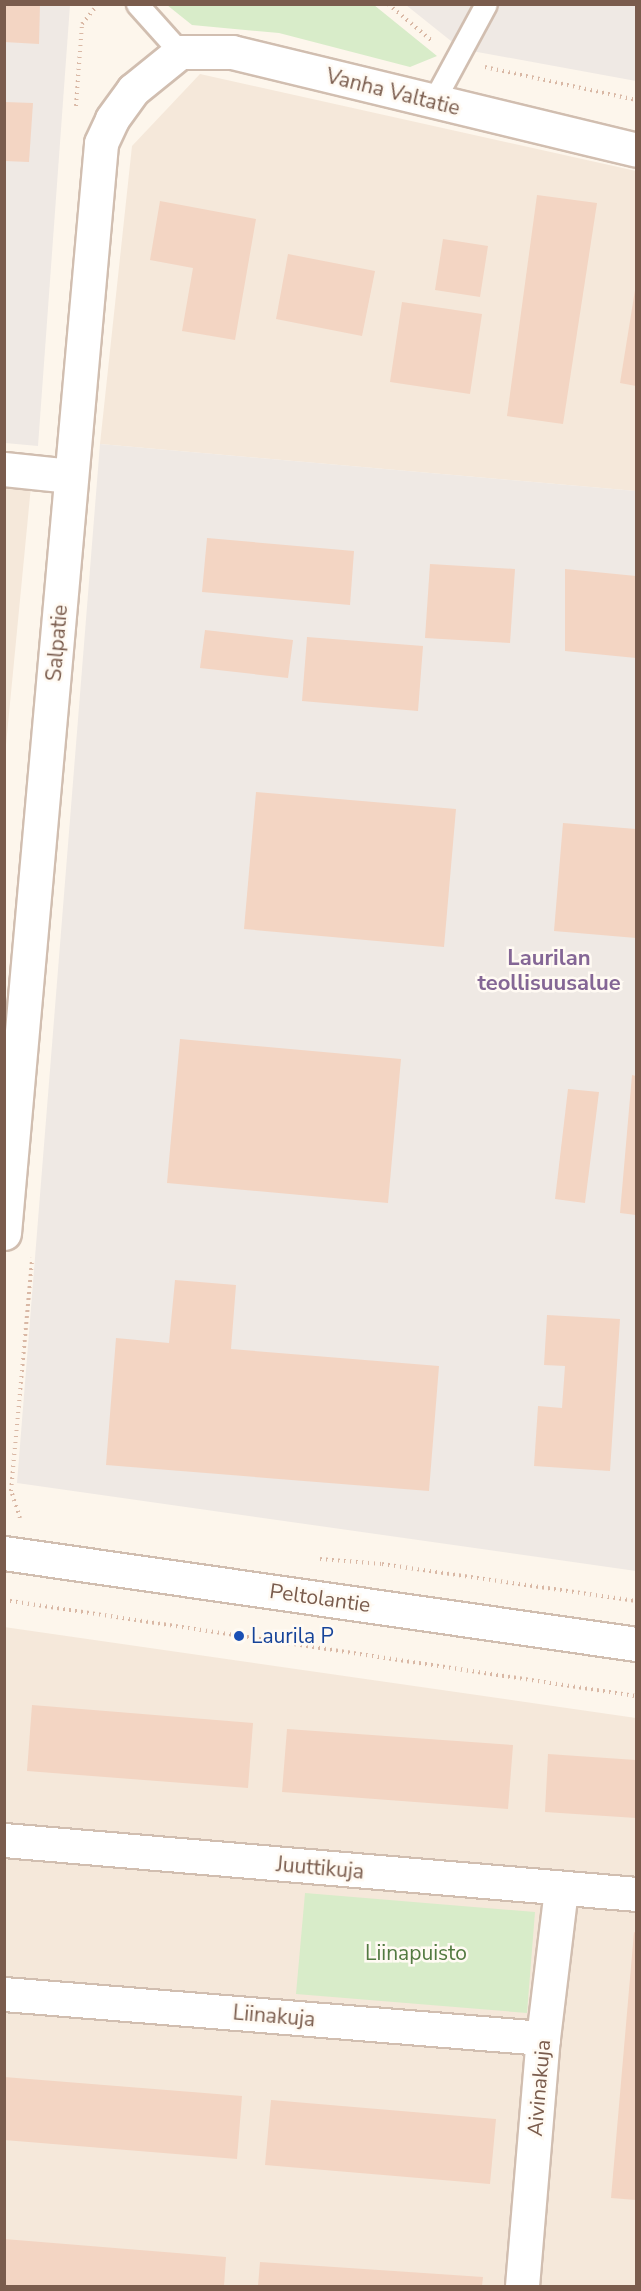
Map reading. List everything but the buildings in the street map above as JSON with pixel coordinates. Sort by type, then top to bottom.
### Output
[{"type":"street","name":"Vanha Valtatie","points":[[167,61],[232,52],[636,150]]},
{"type":"street","name":"Salpatie","points":[[4,1233],[13,1050],[71,476],[101,143],[128,98],[167,61]]},
{"type":"street","points":[[4,470],[71,476]]},
{"type":"street","name":"Peltolantie","points":[[4,1553],[636,1644]]},
{"type":"street","name":"Juuttikuja","points":[[4,1840],[561,1890],[636,1894]]},
{"type":"street","name":"Aivinakuja","points":[[522,2286],[543,2037],[561,1890]]},
{"type":"street","name":"Liinakuja","points":[[4,1994],[543,2037]]},
{"type":"lane","points":[[136,4],[167,61]]},
{"type":"lane","points":[[433,102],[486,4]]},
{"type":"path","points":[[388,4],[456,60],[636,100]]},
{"type":"path","points":[[4,1600],[636,1696]]},
{"type":"shaded area","points":[[5,5],[70,5],[38,446],[5,443]]},
{"type":"shaded area","points":[[406,5],[636,5],[636,81],[461,49]]},
{"type":"shaded area","points":[[200,74],[636,171],[636,491],[100,444],[132,146]]},
{"type":"shaded area","points":[[100,444],[636,491],[636,1571],[17,1483]]},
{"type":"shaded area","points":[[5,484],[31,486],[5,755]]},
{"type":"shaded area","points":[[4,1627],[636,1718],[636,2286],[5,2286]]},
{"type":"green space","points":[[167,5],[374,5],[437,56],[410,67],[279,33],[192,25]]},
{"type":"green space","name":"Liinapuisto","points":[[305,1893],[535,1912],[527,2013],[296,1994]]},
{"type":"place","name":"Laurila P","points":[[239,1636]]},
{"type":"district","name":"Laurilan teollisuusalue","points":[[549,970]]}]
